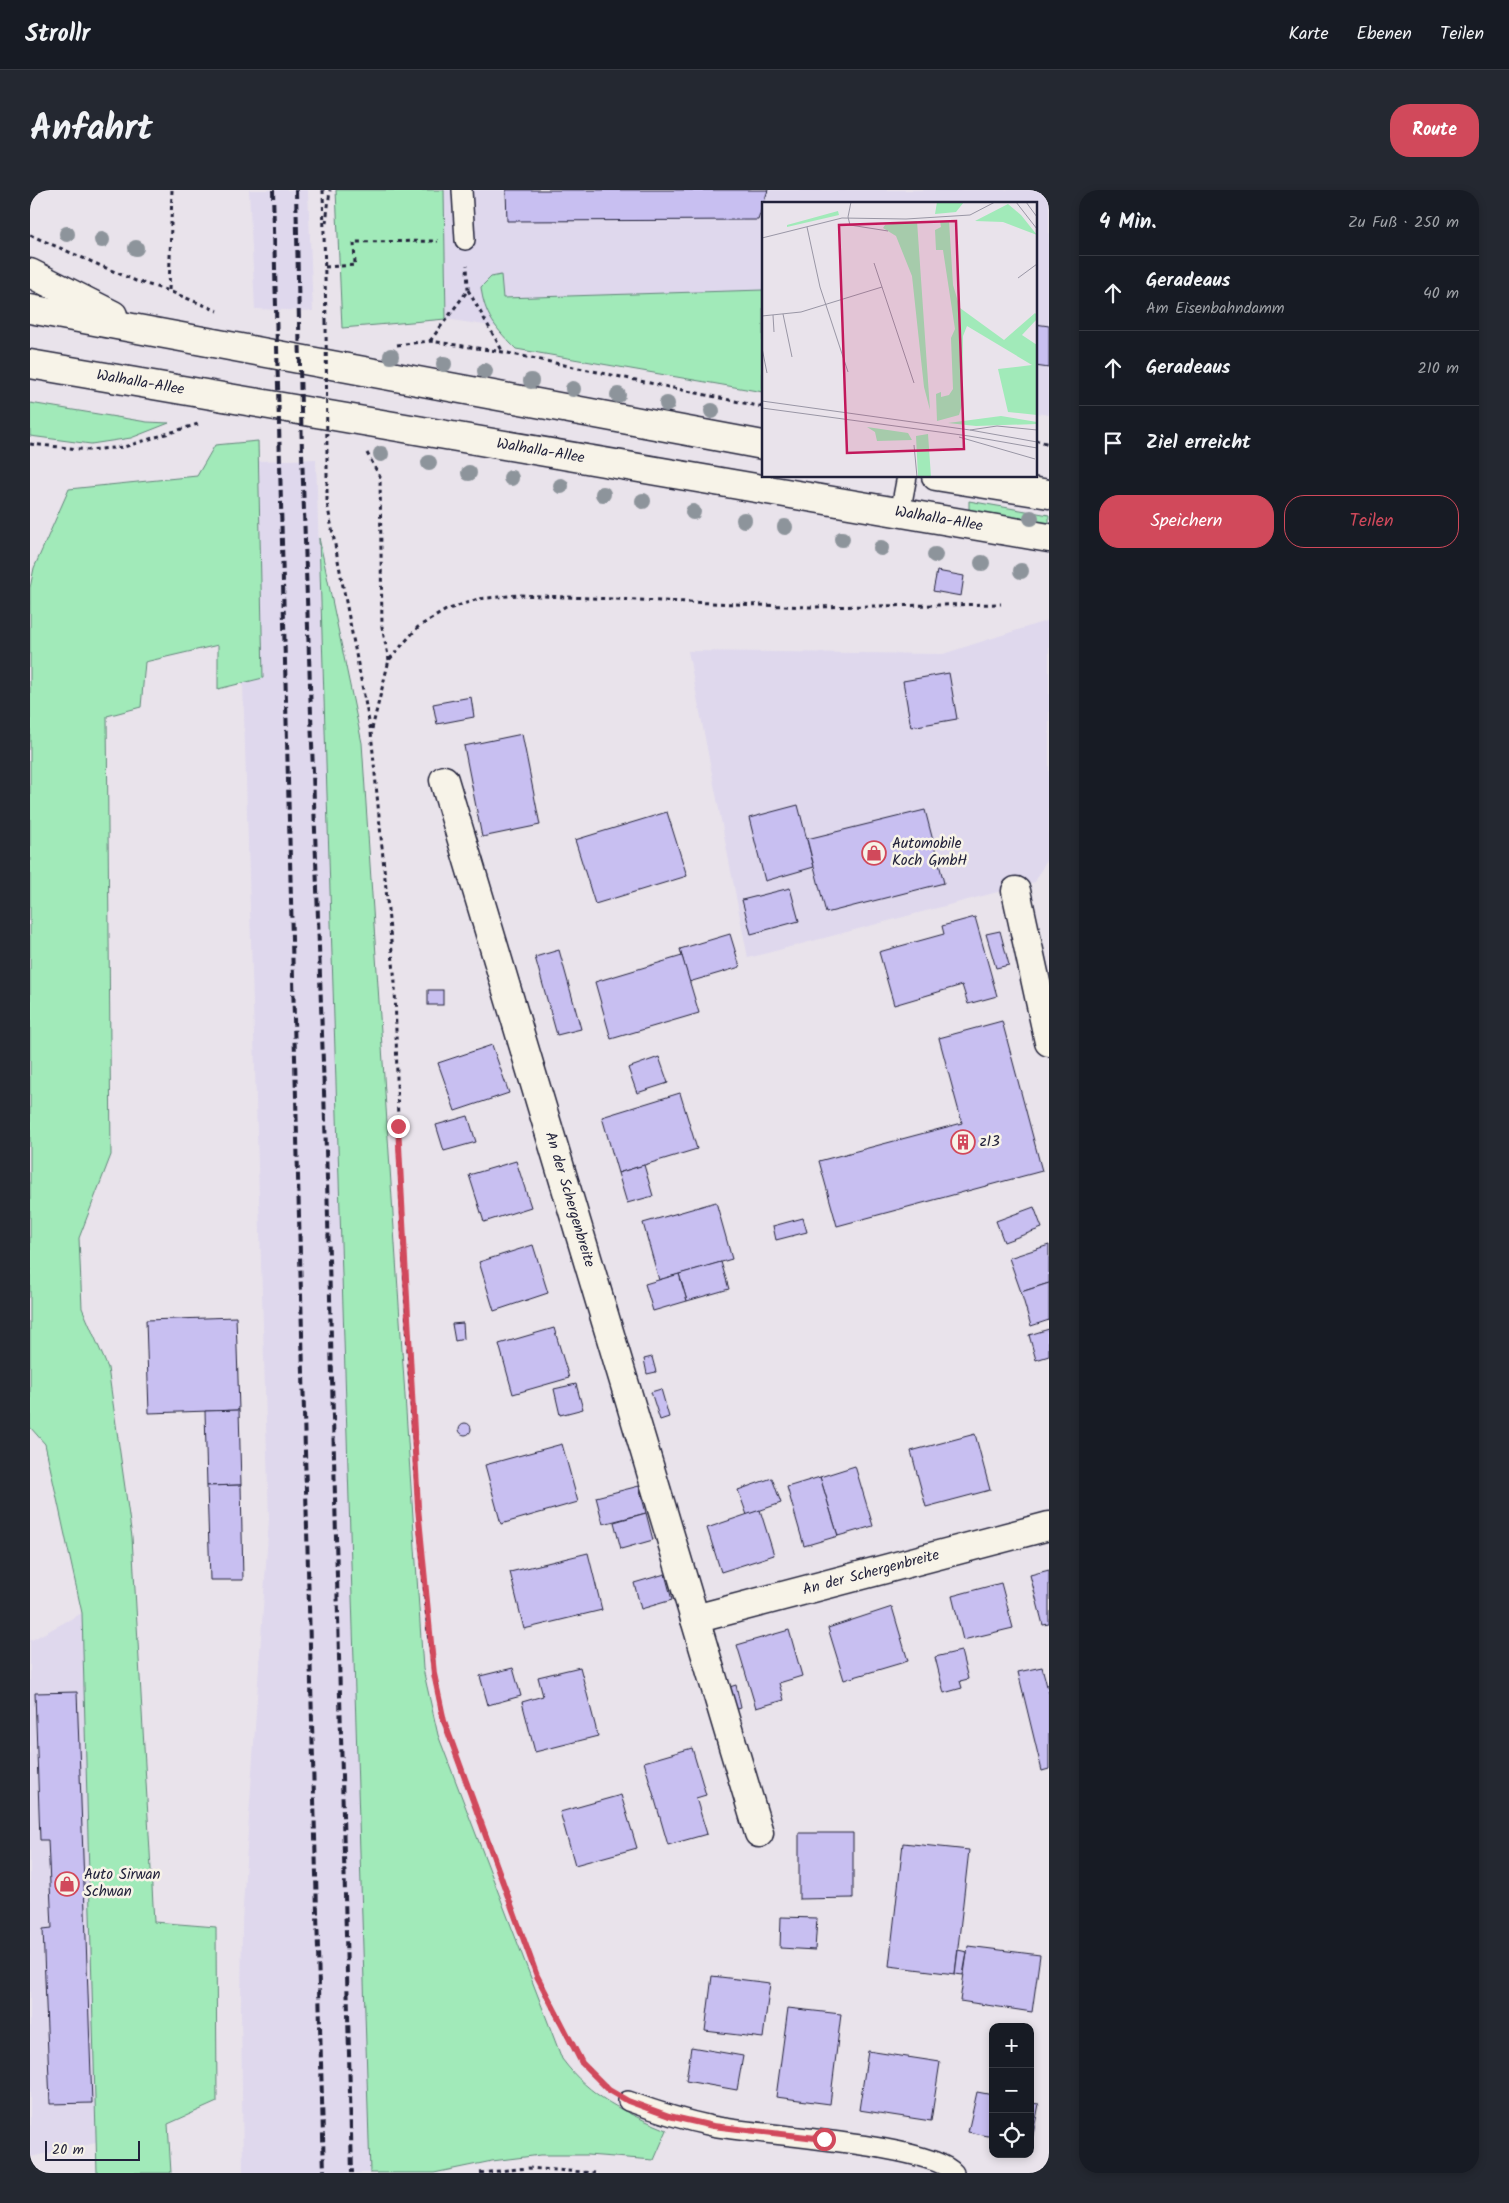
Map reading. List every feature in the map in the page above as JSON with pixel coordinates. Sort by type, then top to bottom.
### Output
[{"type":"main road","points":[[30,273],[97,308],[154,332]]},
{"type":"main road","points":[[30,309],[762,445]]},
{"type":"main road","name":"Walhalla-Allee","points":[[30,364],[1049,538]]},
{"type":"main road","points":[[949,478],[1049,494]]},
{"type":"main road","name":"An der Schergenbreite","points":[[444,780],[759,1834]]},
{"type":"main road","points":[[1016,891],[1049,1042]]},
{"type":"main road","name":"An der Schergenbreite","points":[[695,1619],[1049,1526]]},
{"type":"lane","points":[[462,190],[465,240]]},
{"type":"lane","points":[[900,513],[907,478]]},
{"type":"lane","points":[[628,2101],[669,2116],[713,2126],[837,2141],[931,2158],[954,2173]]},
{"type":"path","points":[[169,291],[172,190]]},
{"type":"path","points":[[323,190],[327,503],[371,732],[396,983],[398,1126],[409,1369],[418,1508],[434,1674],[444,1721],[537,1976],[582,2063],[609,2090],[628,2101]]},
{"type":"path","points":[[324,232],[330,190]]},
{"type":"path","points":[[30,234],[136,281],[169,291],[227,314]]},
{"type":"path","points":[[325,267],[355,265],[354,242],[465,240],[468,290],[503,352]]},
{"type":"path","points":[[430,342],[468,290]]},
{"type":"path","points":[[318,338],[336,342]]},
{"type":"path","points":[[388,345],[430,342],[503,352],[762,407]]},
{"type":"path","points":[[30,444],[89,450],[124,447],[207,421]]},
{"type":"path","points":[[320,428],[328,431]]},
{"type":"path","points":[[1036,440],[1049,444]]},
{"type":"path","points":[[366,452],[380,477],[382,627],[389,660],[371,732]]},
{"type":"path","points":[[389,660],[418,626],[446,610],[478,599],[518,595],[808,607],[1001,604]]},
{"type":"path","points":[[480,2173],[528,2168],[595,2173]]},
{"type":"shaded area","points":[[249,190],[308,190],[313,311],[255,309]]},
{"type":"shaded area","points":[[444,190],[1049,190],[1049,415],[1036,413],[1036,202],[762,202],[762,369],[446,319]]},
{"type":"shaded area","points":[[316,459],[370,2173],[243,2173],[242,1921],[269,1519],[243,683],[263,678],[259,461]]},
{"type":"shaded area","points":[[1049,620],[1049,855],[1035,882],[748,958],[688,651],[943,654]]},
{"type":"shaded area","points":[[82,1613],[96,2143],[30,2157],[30,1641]]},
{"type":"green space","points":[[336,190],[444,190],[446,319],[342,328]]},
{"type":"green space","points":[[501,275],[503,298],[762,290],[762,392],[516,349],[492,321],[485,306],[481,287],[491,277]]},
{"type":"green space","points":[[30,403],[147,422],[169,423],[131,438],[91,444],[30,436]]},
{"type":"green space","points":[[258,441],[263,678],[218,689],[218,645],[145,662],[141,707],[107,716],[111,1155],[79,1238],[82,1308],[108,1368],[132,1537],[154,1922],[216,1927],[217,2102],[168,2124],[171,2173],[97,2173],[82,1613],[45,1444],[30,1427],[30,588],[34,568],[69,489],[197,476],[215,445]]},
{"type":"green space","points":[[969,501],[1049,515],[1049,527],[969,512]]},
{"type":"green space","points":[[319,538],[362,743],[423,1669],[438,1735],[562,2059],[573,2073],[597,2094],[623,2110],[667,2130],[654,2160],[587,2155],[541,2155],[492,2161],[434,2173],[370,2173]]},
{"type":"building","points":[[506,190],[768,190],[764,202],[762,202],[758,220],[507,221]]},
{"type":"building","points":[[1036,324],[1049,326],[1049,368],[1036,366]]},
{"type":"building","points":[[937,571],[964,576],[961,596],[933,591]]},
{"type":"building","points":[[949,673],[957,719],[911,727],[903,681]]},
{"type":"building","points":[[471,697],[474,717],[437,724],[433,704]]},
{"type":"building","points":[[522,734],[540,825],[482,837],[464,746]]},
{"type":"building","points":[[798,805],[814,867],[765,881],[749,818]]},
{"type":"building","name":"Automobile Koch GmbH","points":[[925,810],[944,883],[826,913],[807,839]]},
{"type":"building","points":[[667,812],[687,876],[595,904],[575,840]]},
{"type":"building","points":[[790,888],[799,921],[751,934],[742,900]]},
{"type":"building","points":[[975,917],[997,996],[968,1004],[962,985],[894,1005],[879,952],[944,934],[942,926]]},
{"type":"building","points":[[1000,931],[1009,965],[996,968],[986,934]]},
{"type":"building","points":[[730,934],[740,967],[689,982],[680,949]]},
{"type":"building","points":[[559,950],[581,1029],[557,1035],[535,957]]},
{"type":"building","points":[[682,956],[699,1013],[611,1039],[595,982]]},
{"type":"building","points":[[428,990],[443,990],[443,1005],[428,1005]]},
{"type":"building","name":"z13","points":[[1002,1021],[1042,1171],[837,1226],[819,1161],[962,1123],[939,1038]]},
{"type":"building","points":[[492,1045],[509,1093],[455,1111],[438,1063]]},
{"type":"building","points":[[659,1057],[668,1083],[637,1093],[628,1068]]},
{"type":"building","points":[[680,1093],[697,1149],[618,1173],[602,1117]]},
{"type":"building","points":[[468,1116],[476,1142],[444,1151],[436,1125]]},
{"type":"building","points":[[516,1161],[531,1207],[484,1222],[469,1175]]},
{"type":"building","points":[[644,1165],[653,1196],[627,1203],[618,1173]]},
{"type":"building","points":[[716,1202],[732,1259],[659,1280],[643,1223]]},
{"type":"building","points":[[1034,1207],[1042,1228],[1004,1242],[996,1221]]},
{"type":"building","points":[[803,1218],[807,1232],[776,1240],[773,1226]]},
{"type":"building","points":[[533,1245],[548,1293],[494,1311],[479,1262]]},
{"type":"building","points":[[1049,1245],[1049,1283],[1021,1292],[1009,1258]]},
{"type":"building","points":[[721,1262],[729,1289],[687,1301],[679,1274]]},
{"type":"building","points":[[679,1274],[687,1301],[653,1311],[645,1284]]},
{"type":"building","points":[[1049,1283],[1049,1320],[1031,1326],[1021,1292]]},
{"type":"building","points":[[236,1317],[239,1410],[149,1413],[146,1320]]},
{"type":"building","points":[[463,1323],[464,1339],[455,1341],[452,1324]]},
{"type":"building","points":[[554,1328],[569,1378],[513,1394],[499,1344]]},
{"type":"building","points":[[1049,1329],[1049,1356],[1036,1360],[1029,1335]]},
{"type":"building","points":[[652,1357],[656,1372],[647,1374],[644,1359]]},
{"type":"building","points":[[576,1384],[583,1409],[560,1415],[554,1389]]},
{"type":"building","points":[[661,1389],[669,1417],[660,1420],[651,1392]]},
{"type":"building","points":[[239,1410],[241,1485],[207,1486],[205,1411]]},
{"type":"building","points":[[463,1423],[467,1423],[471,1429],[467,1435],[463,1435],[459,1431],[459,1427]]},
{"type":"building","points":[[975,1434],[990,1490],[926,1507],[911,1451]]},
{"type":"building","points":[[562,1444],[578,1502],[501,1524],[485,1465]]},
{"type":"building","points":[[855,1466],[873,1526],[838,1536],[820,1477]]},
{"type":"building","points":[[820,1477],[838,1536],[804,1546],[787,1487]]},
{"type":"building","points":[[772,1478],[781,1503],[747,1515],[738,1490]]},
{"type":"building","points":[[241,1485],[243,1580],[210,1580],[207,1486]]},
{"type":"building","points":[[639,1486],[646,1513],[603,1524],[596,1497]]},
{"type":"building","points":[[760,1510],[774,1555],[721,1572],[707,1528]]},
{"type":"building","points":[[646,1513],[653,1540],[621,1549],[614,1522]]},
{"type":"building","points":[[588,1553],[602,1610],[524,1629],[510,1572]]},
{"type":"building","points":[[1049,1570],[1049,1624],[1043,1625],[1030,1575]]},
{"type":"building","points":[[665,1574],[672,1600],[641,1609],[634,1583]]},
{"type":"building","points":[[1001,1583],[1013,1628],[963,1640],[952,1596]]},
{"type":"building","points":[[892,1607],[908,1661],[844,1680],[828,1628]]},
{"type":"building","points":[[789,1630],[802,1676],[779,1683],[784,1700],[756,1708],[737,1645]]},
{"type":"building","points":[[961,1651],[968,1679],[960,1681],[962,1688],[944,1693],[935,1657]]},
{"type":"building","points":[[580,1667],[598,1736],[535,1752],[522,1702],[543,1696],[538,1677]]},
{"type":"building","points":[[1042,1667],[1049,1694],[1049,1769],[1042,1771],[1018,1672]]},
{"type":"building","points":[[513,1668],[521,1696],[488,1705],[480,1676]]},
{"type":"building","points":[[736,1685],[741,1708],[731,1711],[726,1688]]},
{"type":"building","name":"Auto Sirwan Schwan","points":[[77,1692],[92,2103],[50,2104],[43,1929],[52,1928],[48,1840],[40,1840],[35,1693]]},
{"type":"building","points":[[692,1748],[706,1795],[696,1798],[707,1834],[668,1845],[644,1762]]},
{"type":"building","points":[[621,1795],[637,1848],[575,1865],[560,1812]]},
{"type":"building","points":[[799,1833],[853,1833],[853,1898],[799,1899]]},
{"type":"building","points":[[903,1843],[969,1850],[955,1974],[889,1966]]},
{"type":"building","points":[[781,1917],[817,1918],[815,1950],[780,1948]]},
{"type":"building","points":[[968,1946],[1040,1955],[1032,2012],[960,2001]]},
{"type":"building","points":[[958,1950],[967,1952],[963,1975],[955,1974]]},
{"type":"building","points":[[712,1976],[770,1983],[763,2038],[705,2031]]},
{"type":"building","points":[[788,2008],[841,2014],[830,2104],[776,2097]]},
{"type":"building","points":[[691,2047],[743,2056],[737,2090],[686,2081]]},
{"type":"building","points":[[868,2051],[940,2062],[931,2121],[859,2110]]},
{"type":"building","points":[[977,2092],[989,2094],[989,2136],[968,2132]]},
{"type":"building","points":[[1034,2103],[1039,2104],[1034,2130]]},
{"type":"railway","points":[[273,190],[324,2173]]},
{"type":"railway","points":[[296,190],[302,453],[327,1179],[352,2173]]},
{"type":"place","name":"Automobile Koch GmbH","points":[[874,853]]},
{"type":"place","name":"z13","points":[[963,1142]]},
{"type":"place","name":"Auto Sirwan Schwan","points":[[67,1884]]},
{"type":"route","points":[[398,1126],[409,1369],[418,1508],[428,1633],[434,1674],[444,1721],[537,1976],[562,2028],[582,2063],[609,2090],[628,2101],[669,2116],[713,2126],[824,2139]]}]
